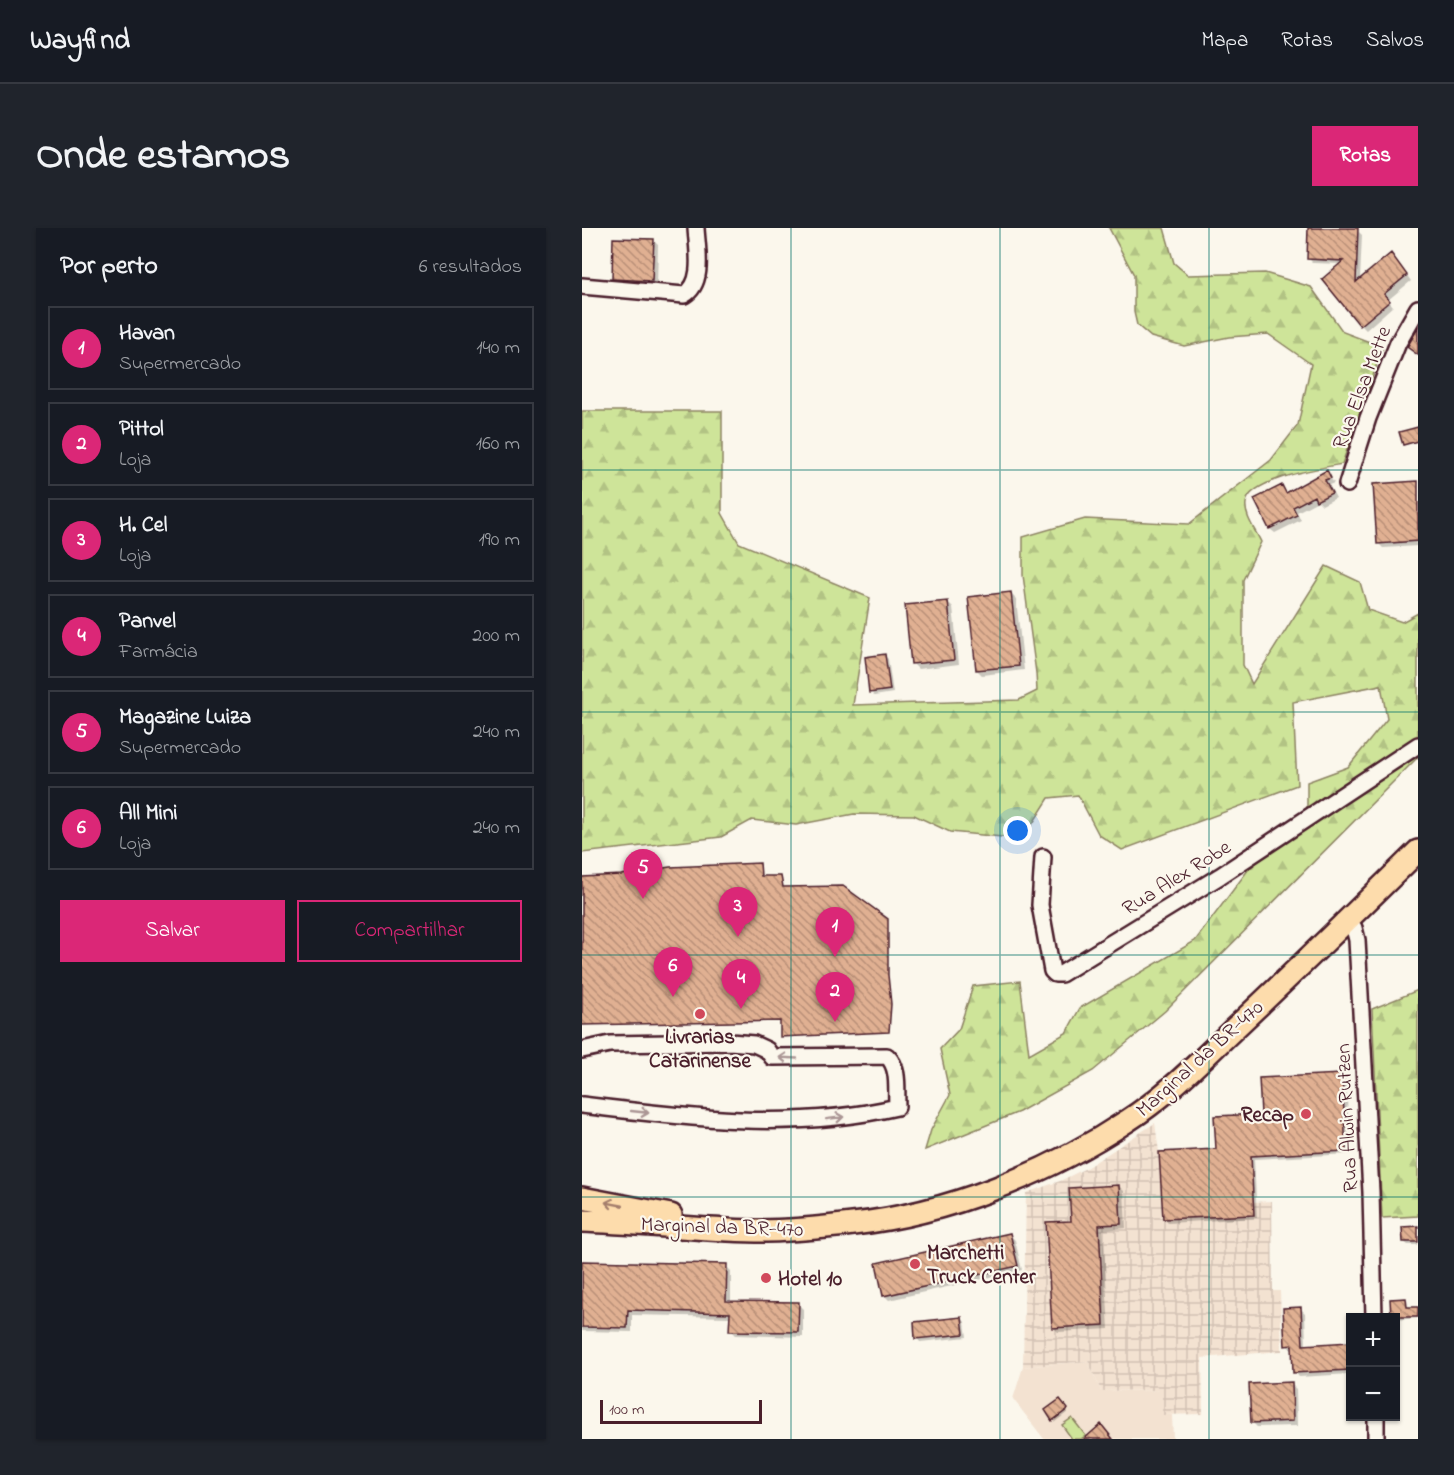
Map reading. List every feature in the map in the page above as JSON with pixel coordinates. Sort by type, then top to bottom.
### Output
[{"type":"highway","name":"Marginal da BR-470","points":[[582,1221],[754,1231],[832,1227],[890,1218],[961,1200],[994,1189],[1069,1156],[1128,1121],[1181,1079],[1418,851]]},
{"type":"highway","points":[[582,1198],[754,1231]]},
{"type":"street","points":[[582,286],[684,295],[692,291],[697,281],[696,228]]},
{"type":"street","name":"Rua Elsa Mette","points":[[1347,484],[1368,418],[1398,343],[1418,308]]},
{"type":"street","name":"Rua Alex Robe","points":[[1043,857],[1040,905],[1052,971],[1061,974],[1220,876],[1418,745]]},
{"type":"street","name":"Rua Alwin Rutzen","points":[[1348,920],[1354,928],[1357,940],[1371,1192],[1374,1313]]},
{"type":"street","points":[[582,1050],[610,1044],[706,1041],[754,1044],[767,1050],[772,1057],[887,1056],[895,1068],[897,1107],[824,1120],[760,1120],[672,1115],[582,1105]]},
{"type":"street","points":[[1376,1421],[1376,1439]]},
{"type":"shaded area","points":[[1155,1123],[1163,1219],[1254,1215],[1253,1202],[1272,1201],[1273,1291],[1280,1291],[1282,1351],[1202,1358],[1203,1414],[1162,1415],[1162,1390],[1101,1391],[1088,1361],[1023,1367],[1026,1193],[1060,1181],[1086,1168]]},
{"type":"shaded area","points":[[1088,1361],[1101,1391],[1162,1390],[1162,1415],[1172,1415],[1173,1439],[1044,1439],[1013,1399],[1023,1367]]},
{"type":"green space","points":[[1109,228],[1164,228],[1174,263],[1188,275],[1265,273],[1311,287],[1343,332],[1383,347],[1342,464],[1272,481],[1259,487],[1250,495],[1246,503],[1249,518],[1261,542],[1243,580],[1243,665],[1252,684],[1326,566],[1360,582],[1368,610],[1402,622],[1418,613],[1418,757],[1165,1011],[1093,1071],[1019,1112],[925,1150],[931,1130],[950,1095],[940,1049],[959,1029],[973,986],[1020,981],[1029,1054],[1066,1033],[1080,1008],[1195,941],[1248,870],[1307,818],[1307,782],[1348,767],[1387,719],[1381,685],[1293,702],[1297,785],[1122,850],[1099,835],[1078,795],[1049,798],[1023,839],[950,832],[914,815],[854,814],[796,825],[752,820],[721,837],[582,853],[582,411],[722,411],[722,513],[739,543],[870,598],[853,705],[1019,700],[1037,691],[1023,575],[1023,537],[1085,519],[1189,524],[1271,460],[1298,425],[1311,364],[1268,334],[1229,337],[1184,346],[1151,337],[1137,325],[1134,312],[1134,275]]},
{"type":"green space","points":[[1418,990],[1418,1216],[1382,1218],[1372,1009]]},
{"type":"green space","points":[[1072,1418],[1086,1436],[1081,1439],[1072,1439],[1062,1425]]},
{"type":"building","points":[[1308,228],[1358,228],[1356,282],[1391,253],[1407,275],[1384,294],[1390,301],[1360,326],[1322,279],[1343,261],[1307,259]]},
{"type":"building","points":[[613,238],[654,239],[652,281],[612,279]]},
{"type":"building","points":[[1418,328],[1418,355],[1407,347]]},
{"type":"building","points":[[1418,427],[1418,441],[1403,445],[1399,432]]},
{"type":"building","points":[[1327,470],[1331,478],[1325,480],[1332,493],[1316,501],[1314,496],[1293,507],[1297,515],[1269,529],[1254,499],[1282,485],[1286,493]]},
{"type":"building","points":[[1418,481],[1418,541],[1377,544],[1373,484]]},
{"type":"building","points":[[1011,592],[1019,666],[976,670],[968,597]]},
{"type":"building","points":[[948,601],[954,660],[911,664],[905,605]]},
{"type":"building","points":[[885,654],[890,690],[869,693],[865,657]]},
{"type":"building","points":[[760,863],[761,876],[781,876],[783,887],[843,886],[888,919],[888,975],[891,1004],[889,1032],[780,1037],[780,1021],[582,1025],[582,877],[621,875],[670,867]]},
{"type":"building","points":[[1342,1074],[1346,1151],[1251,1156],[1254,1215],[1163,1219],[1159,1152],[1216,1149],[1214,1116],[1261,1114],[1259,1078]]},
{"type":"building","points":[[1119,1185],[1121,1224],[1099,1225],[1104,1325],[1052,1328],[1046,1222],[1071,1221],[1069,1188]]},
{"type":"building","points":[[1418,1226],[1418,1242],[1403,1242],[1402,1227]]},
{"type":"building","points":[[1010,1233],[1018,1266],[883,1296],[876,1263]]},
{"type":"building","points":[[582,1261],[727,1264],[726,1301],[799,1302],[798,1332],[729,1331],[730,1313],[628,1310],[627,1328],[582,1327]]},
{"type":"building","points":[[1406,1298],[1407,1307],[1418,1307],[1418,1317],[1400,1317],[1400,1313],[1391,1313],[1390,1299]]},
{"type":"building","points":[[1301,1307],[1303,1345],[1346,1342],[1346,1370],[1293,1373],[1292,1345],[1285,1346],[1283,1308]]},
{"type":"building","points":[[962,1317],[964,1334],[915,1339],[914,1322]]},
{"type":"building","points":[[1292,1382],[1293,1421],[1251,1423],[1249,1384]]},
{"type":"building","points":[[1060,1399],[1068,1409],[1052,1421],[1045,1410]]},
{"type":"building","points":[[1101,1424],[1113,1439],[1084,1439]]},
{"type":"place","name":"Magazine Luiza","points":[[643,899]]},
{"type":"place","name":"H. Cel","points":[[738,937]]},
{"type":"place","name":"Havan","points":[[835,957]]},
{"type":"place","name":"All Mini","points":[[673,997]]},
{"type":"place","name":"Panvel","points":[[741,1009]]},
{"type":"place","name":"Livrarias Catarinense","points":[[700,1014]]},
{"type":"place","name":"Pittol","points":[[835,1022]]},
{"type":"place","name":"Recap","points":[[1306,1114]]},
{"type":"place","name":"Marchetti Truck Center","points":[[915,1264]]},
{"type":"place","name":"Hotel 10","points":[[766,1278]]}]
